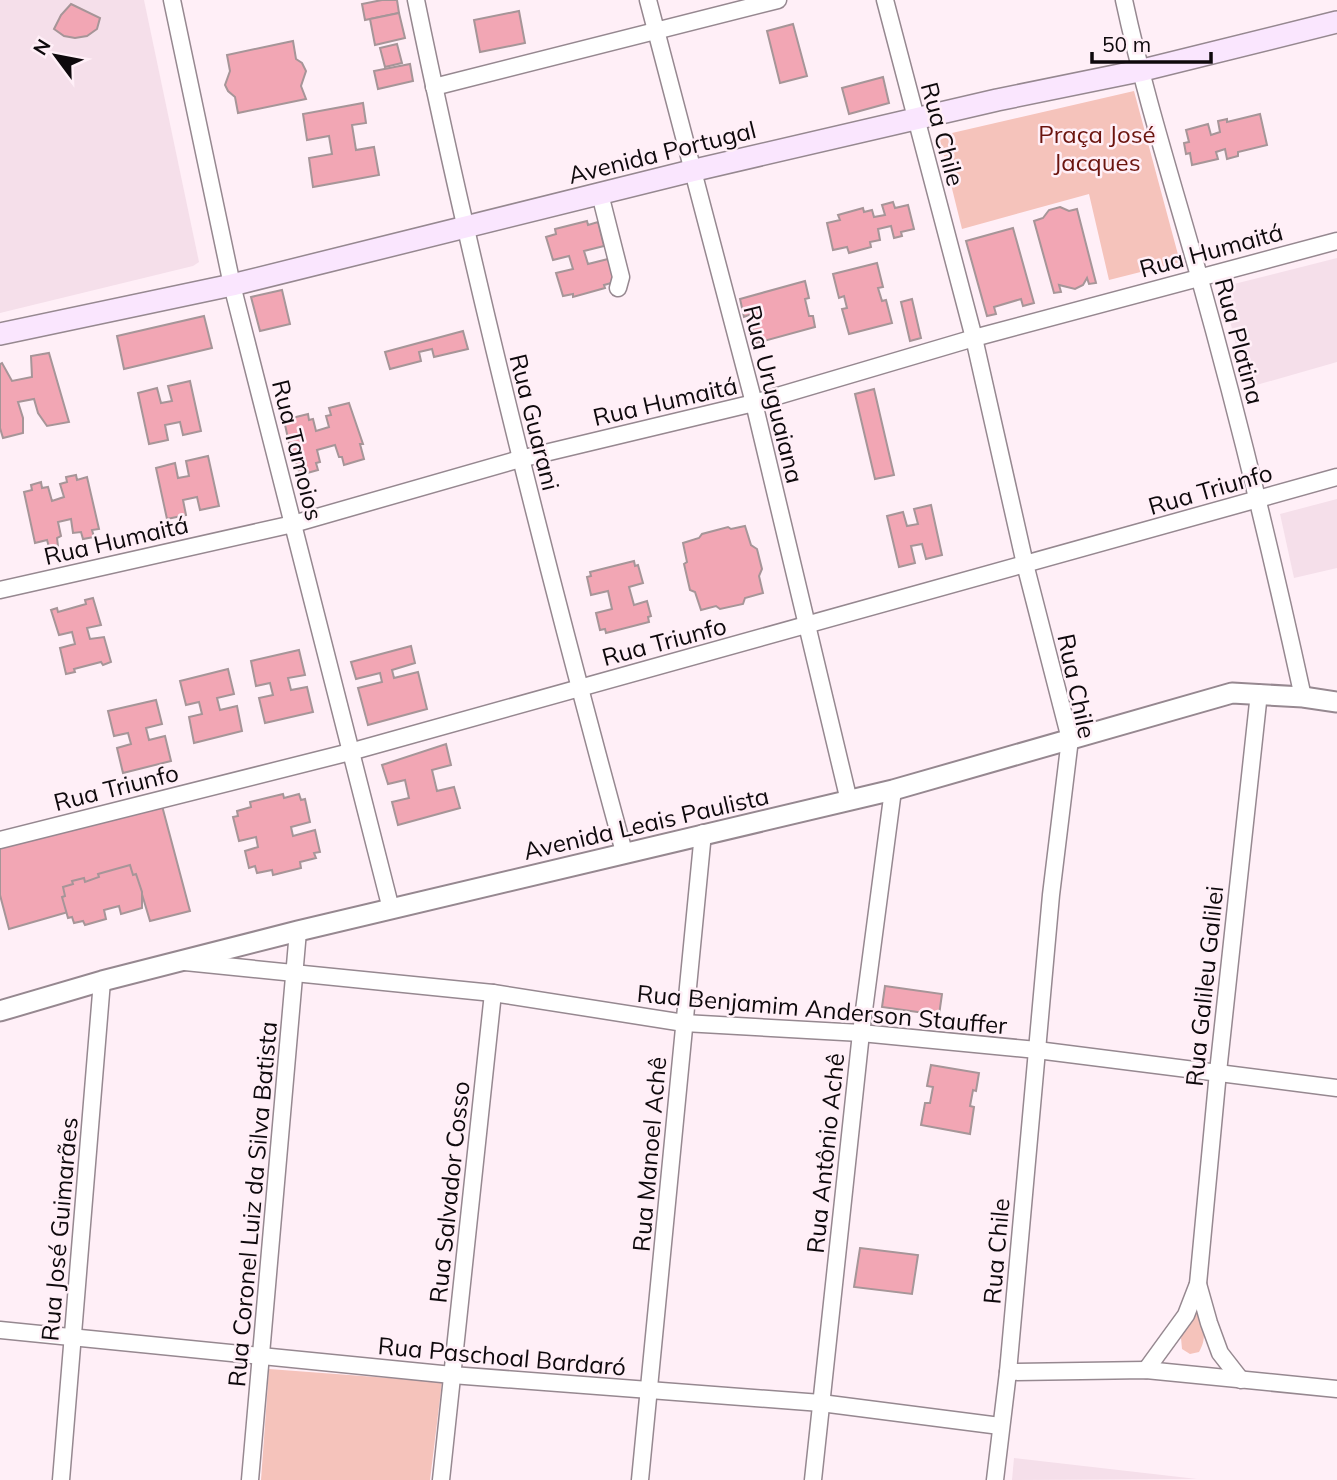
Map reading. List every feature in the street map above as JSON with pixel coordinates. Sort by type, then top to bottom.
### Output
[{"type":"main road","name":"Avenida Portugal","points":[[0,334],[232,285],[691,170],[997,100],[1139,71],[1337,22]]},
{"type":"street","name":"Rua Tamoios","points":[[172,0],[232,285],[391,909]]},
{"type":"street","name":"Rua Guarani","points":[[416,0],[465,228],[520,459],[624,852]]},
{"type":"street","name":"Rua Uruguaiana","points":[[648,0],[754,403],[849,801]]},
{"type":"street","points":[[434,87],[778,0]]},
{"type":"street","name":"Rua Chile","points":[[885,0],[974,338],[1025,564],[1070,739],[1051,895],[1008,1372],[995,1480]]},
{"type":"street","name":"Rua Platina","points":[[1124,0],[1139,71],[1199,276],[1258,499],[1303,697]]},
{"type":"street","points":[[600,194],[621,277],[618,288]]},
{"type":"street","name":"Rua Humaitá","points":[[0,590],[293,524],[520,459],[754,403],[974,338],[1337,241]]},
{"type":"street","name":"Rua Triunfo","points":[[0,840],[351,752],[1337,477]]},
{"type":"street","name":"Avenida Leais Paulista","points":[[1,1006],[624,852],[893,790],[1232,693],[1259,693],[1337,702]]},
{"type":"street","name":"Rua Galileu Galilei","points":[[1146,1370],[1186,1315],[1198,1284],[1259,693]]},
{"type":"street","name":"Rua Antônio Achê","points":[[813,1480],[861,1033],[893,790]]},
{"type":"street","name":"Rua Manoel Achê","points":[[640,1480],[704,833]]},
{"type":"street","name":"Rua Coronel Luiz da Silva Batista","points":[[250,1480],[298,931]]},
{"type":"street","name":"Rua Benjamim Anderson Stauffer","points":[[179,962],[493,993],[684,1023],[861,1033],[1037,1050],[1337,1088]]},
{"type":"street","name":"Rua José Guimarães","points":[[61,1480],[102,981]]},
{"type":"street","name":"Rua Salvador Cosso","points":[[441,1480],[493,993]]},
{"type":"street","name":"Rua Galileu Galilei","points":[[1198,1284],[1220,1353],[1241,1380]]},
{"type":"street","name":"Rua Paschoal Bardaró","points":[[0,1330],[452,1375],[821,1403],[1000,1426]]},
{"type":"street","points":[[1008,1372],[1146,1370],[1337,1389]]},
{"type":"shaded area","points":[[0,0],[144,0],[199,262],[193,266],[0,313]]},
{"type":"shaded area","points":[[1337,258],[1337,362],[1246,388],[1222,287]]},
{"type":"shaded area","points":[[1337,499],[1337,568],[1294,578],[1280,514]]},
{"type":"shaded area","points":[[1014,1458],[1197,1479],[1012,1480]]},
{"type":"green space","name":"Praça José Jacques","points":[[1134,91],[1180,262],[1109,280],[1089,194],[962,229],[939,136]]},
{"type":"green space","points":[[1193,1309],[1198,1310],[1204,1336],[1199,1352],[1190,1354],[1182,1349],[1181,1338]]},
{"type":"green space","points":[[269,1369],[442,1382],[430,1480],[261,1480]]},
{"type":"building","points":[[397,0],[399,13],[365,20],[362,4]]},
{"type":"building","points":[[71,4],[100,18],[97,29],[87,36],[75,38],[64,36],[54,29]]},
{"type":"building","points":[[519,11],[525,43],[480,52],[474,20]]},
{"type":"building","points":[[399,13],[405,38],[375,45],[370,19]]},
{"type":"building","points":[[793,24],[807,76],[780,83],[767,31]]},
{"type":"building","points":[[293,41],[296,59],[306,71],[301,86],[306,99],[238,113],[235,97],[225,85],[230,71],[227,55]]},
{"type":"building","points":[[397,44],[402,63],[385,67],[380,48]]},
{"type":"building","points":[[410,64],[413,81],[378,89],[374,71]]},
{"type":"building","points":[[883,77],[889,103],[849,114],[842,88]]},
{"type":"building","points":[[363,103],[366,123],[352,125],[356,150],[374,147],[379,175],[313,187],[309,158],[332,154],[329,136],[307,140],[303,114]]},
{"type":"building","points":[[1260,114],[1267,145],[1238,152],[1238,156],[1227,159],[1225,149],[1216,152],[1218,159],[1192,165],[1190,153],[1186,154],[1184,143],[1189,142],[1186,130],[1208,124],[1211,135],[1220,132],[1218,121],[1227,119],[1227,122]]},
{"type":"building","points":[[893,202],[895,208],[908,205],[914,229],[901,232],[902,236],[894,238],[891,226],[878,229],[880,240],[870,242],[871,247],[849,253],[847,247],[833,250],[827,223],[840,220],[838,215],[863,208],[864,212],[872,210],[874,217],[885,215],[882,205]]},
{"type":"building","points":[[1060,207],[1069,211],[1077,209],[1096,283],[1089,284],[1087,278],[1083,285],[1075,289],[1059,285],[1061,292],[1054,293],[1034,221],[1043,218],[1049,210]]},
{"type":"building","points":[[587,221],[588,225],[598,222],[604,246],[584,251],[588,264],[608,259],[615,282],[604,285],[605,288],[573,297],[573,294],[563,296],[556,273],[573,269],[569,256],[553,260],[546,237],[556,234],[555,229]]},
{"type":"building","points":[[1013,228],[1034,303],[1023,306],[1021,299],[994,307],[996,314],[987,316],[966,241]]},
{"type":"building","points":[[877,263],[883,287],[878,288],[882,301],[886,300],[892,323],[849,334],[842,309],[847,308],[844,296],[839,298],[833,274]]},
{"type":"building","points":[[805,281],[809,298],[805,299],[815,327],[753,344],[749,329],[753,328],[749,315],[744,317],[740,299]]},
{"type":"building","points":[[282,290],[290,324],[260,331],[251,297]]},
{"type":"building","points":[[912,299],[921,338],[910,341],[901,302]]},
{"type":"building","points":[[204,316],[212,348],[124,369],[117,336]]},
{"type":"building","points":[[463,331],[468,349],[434,357],[432,349],[419,352],[421,361],[390,369],[385,352]]},
{"type":"building","points":[[49,353],[69,422],[47,426],[38,413],[34,399],[18,402],[23,418],[23,433],[3,438],[0,428],[0,364],[2,363],[12,381],[32,377],[31,356]]},
{"type":"building","points":[[190,381],[201,431],[183,435],[180,422],[165,425],[168,440],[149,444],[138,393],[157,388],[161,403],[172,401],[168,386]]},
{"type":"building","points":[[874,389],[894,475],[875,479],[855,394]]},
{"type":"building","points":[[349,403],[363,444],[360,444],[364,459],[344,465],[335,445],[317,450],[320,462],[316,463],[318,470],[300,475],[296,462],[293,462],[284,420],[308,414],[309,420],[313,419],[316,431],[329,427],[326,416],[331,415],[329,408]]},
{"type":"building","points":[[208,456],[219,506],[200,510],[197,497],[183,500],[186,515],[167,519],[156,468],[175,463],[178,478],[189,476],[186,461]]},
{"type":"building","points":[[76,475],[77,480],[87,477],[99,529],[92,530],[94,537],[83,539],[81,532],[73,533],[71,519],[58,522],[61,536],[57,538],[58,546],[49,547],[47,540],[35,543],[24,492],[32,490],[31,485],[41,482],[42,488],[48,487],[52,501],[64,497],[60,484],[67,482],[66,477]]},
{"type":"building","points":[[931,505],[942,555],[926,559],[922,544],[911,546],[915,563],[899,567],[887,516],[903,512],[907,526],[918,524],[914,509]]},
{"type":"building","points":[[745,526],[751,545],[757,549],[762,569],[759,576],[763,593],[745,598],[743,604],[701,610],[695,592],[690,590],[684,564],[687,562],[683,543],[699,538],[702,534],[728,527],[731,529]]},
{"type":"building","points":[[634,561],[635,566],[638,565],[643,583],[629,587],[634,605],[647,601],[651,616],[648,617],[649,622],[606,633],[605,629],[600,630],[596,613],[612,609],[608,591],[591,595],[587,577],[591,576],[590,572]]},
{"type":"building","points":[[93,598],[101,625],[87,628],[90,639],[104,637],[111,662],[74,669],[75,672],[66,674],[60,648],[75,644],[72,632],[59,635],[51,610],[57,608],[58,612],[86,604],[85,600]]},
{"type":"building","points":[[411,646],[415,663],[392,670],[394,678],[418,672],[427,709],[368,725],[358,688],[382,682],[380,673],[356,679],[351,662]]},
{"type":"building","points":[[299,650],[305,675],[288,678],[291,690],[307,687],[313,712],[265,723],[259,698],[273,695],[270,683],[256,686],[251,661]]},
{"type":"building","points":[[228,669],[234,694],[217,698],[220,710],[237,706],[242,731],[194,743],[189,717],[202,714],[199,702],[186,705],[180,681]]},
{"type":"building","points":[[156,700],[162,724],[146,728],[149,740],[165,736],[171,761],[123,773],[117,748],[131,744],[128,733],[114,736],[108,711]]},
{"type":"building","points":[[446,744],[451,765],[432,770],[437,791],[454,787],[460,808],[398,825],[392,802],[409,798],[405,780],[388,784],[382,765]]},
{"type":"building","points":[[283,794],[284,798],[299,794],[301,800],[305,799],[310,822],[291,827],[293,836],[315,830],[320,852],[314,853],[316,858],[300,862],[301,868],[273,875],[272,870],[257,873],[255,866],[249,868],[245,851],[258,847],[256,837],[239,841],[233,817],[238,816],[237,811],[251,807],[250,802]]},
{"type":"building","points":[[161,802],[190,911],[150,921],[141,891],[9,929],[0,895],[0,846]]},
{"type":"building","points":[[130,865],[142,892],[142,908],[121,914],[119,906],[104,910],[106,919],[85,925],[83,921],[74,923],[72,917],[68,918],[62,897],[65,896],[63,887],[73,884],[72,881],[84,878],[85,882],[99,877],[98,874]]},
{"type":"building","points":[[885,986],[942,994],[939,1015],[882,1007]]},
{"type":"building","points":[[931,1065],[979,1073],[970,1106],[974,1107],[970,1134],[921,1125],[925,1103],[930,1103],[933,1087],[927,1086]]},
{"type":"building","points":[[860,1248],[918,1255],[912,1294],[854,1287]]}]
